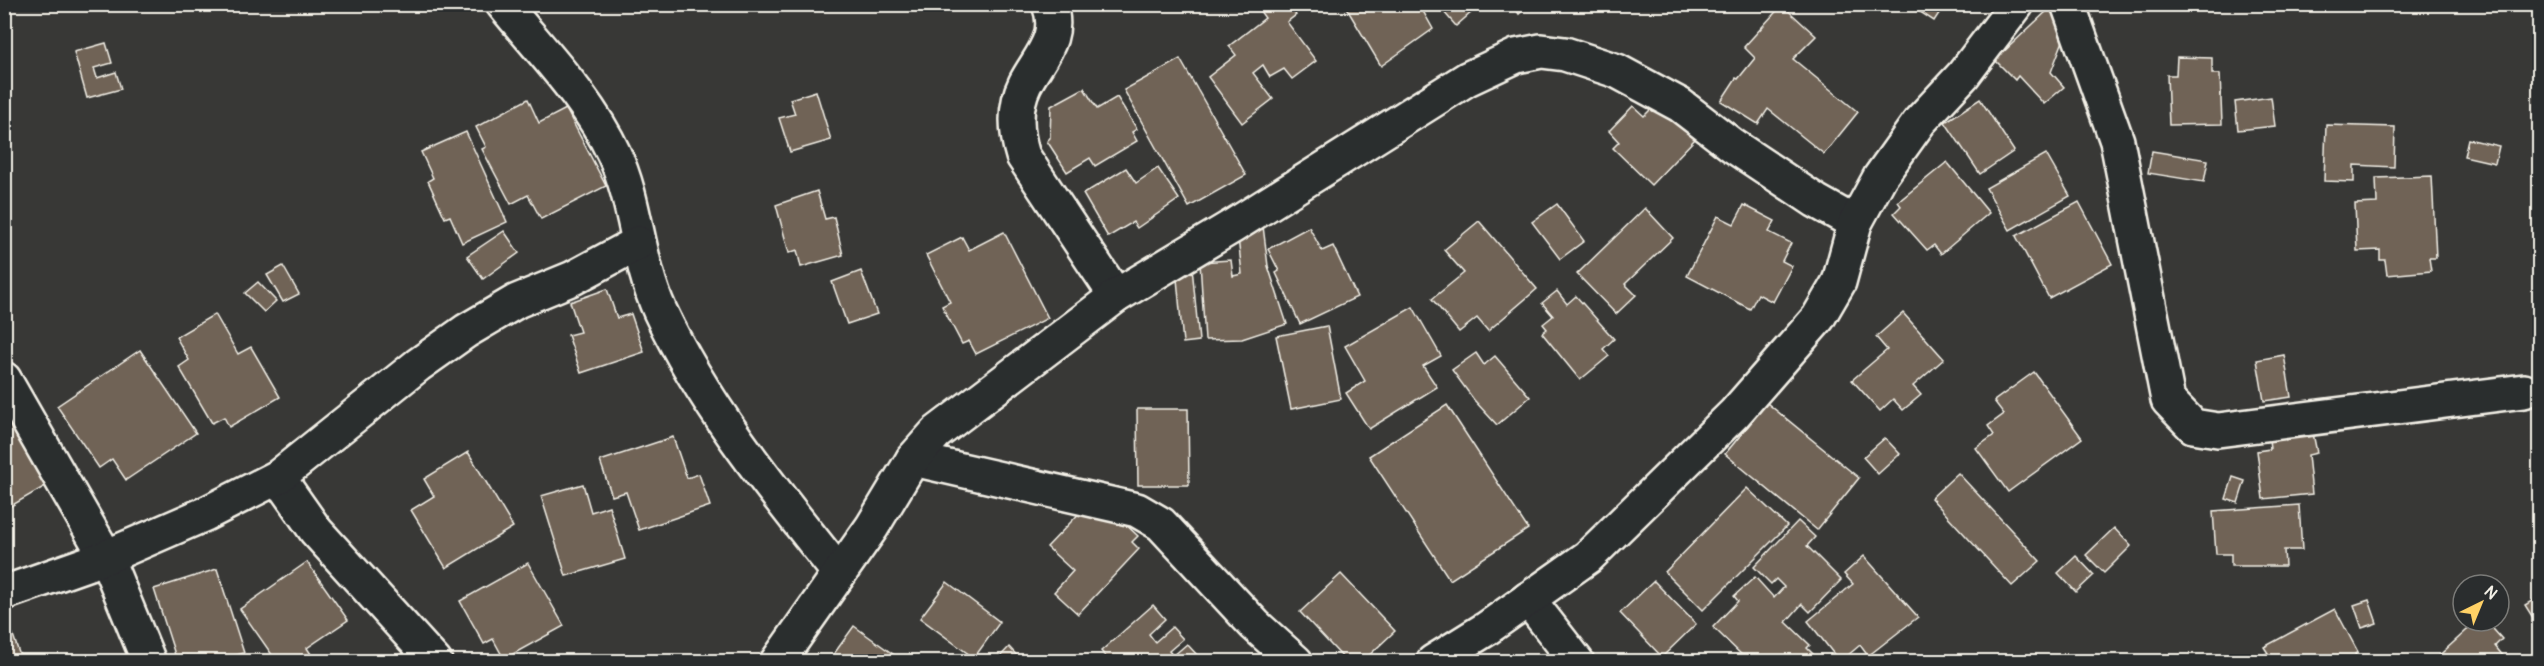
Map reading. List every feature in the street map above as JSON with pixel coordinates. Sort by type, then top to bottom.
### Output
[{"type":"street","points":[[503,4],[594,119],[614,154],[629,196],[638,243],[659,308],[695,379],[766,482],[839,573]]},
{"type":"street","points":[[1049,4],[1053,15],[1053,35],[1047,51],[1024,86],[1018,104],[1015,132],[1023,156],[1116,296]]},
{"type":"street","points":[[1433,662],[1486,629],[1588,557],[1735,412],[1818,318],[1839,282],[1855,223],[1880,177],[1920,121],[1963,75],[2017,4]]},
{"type":"street","points":[[2068,4],[2117,141],[2168,400],[2193,426],[2218,430],[2524,391]]},
{"type":"street","points":[[777,662],[872,527],[913,459],[936,433],[970,405],[1116,296],[1243,220],[1467,79],[1516,56],[1541,51],[1565,54],[1617,71],[1680,105],[1732,145],[1816,201],[1855,223]]},
{"type":"street","points":[[4,593],[106,557],[205,514],[278,477],[418,365],[466,331],[517,301],[573,278],[638,243]]},
{"type":"street","points":[[4,379],[106,557],[148,662]]},
{"type":"street","points":[[913,459],[1137,510],[1161,524],[1255,625],[1296,662]]},
{"type":"street","points":[[278,477],[316,531],[435,662]]},
{"type":"street","points":[[1528,599],[1577,662]]},
{"type":"building","points":[[1255,4],[1288,4],[1296,15],[1287,22],[1316,61],[1292,79],[1284,69],[1270,77],[1263,65],[1253,73],[1273,99],[1242,123],[1208,77],[1236,55],[1229,46],[1265,18]]},
{"type":"building","points":[[1344,4],[1419,4],[1433,29],[1381,66]]},
{"type":"building","points":[[1437,4],[1481,4],[1456,26]]},
{"type":"building","points":[[1512,4],[1530,4],[1519,14]]},
{"type":"building","points":[[1908,4],[1945,4],[1934,21]]},
{"type":"building","points":[[1782,5],[1816,36],[1793,59],[1858,112],[1824,154],[1768,109],[1758,124],[1721,101],[1736,78],[1738,79],[1755,58],[1744,47]]},
{"type":"building","points":[[2049,9],[2068,28],[2051,72],[2064,87],[2044,104],[2018,76],[2015,80],[1995,60]]},
{"type":"building","points":[[106,43],[112,63],[94,68],[97,78],[116,72],[121,89],[87,98],[74,52]]},
{"type":"building","points":[[2177,57],[2212,58],[2212,74],[2220,74],[2222,124],[2169,125],[2167,75],[2176,75]]},
{"type":"building","points":[[1180,59],[1246,175],[1189,207],[1124,90]]},
{"type":"building","points":[[1084,88],[1097,109],[1117,97],[1137,129],[1132,132],[1137,141],[1095,166],[1090,158],[1067,172],[1047,141],[1050,138],[1051,106]]},
{"type":"building","points":[[816,91],[831,140],[790,152],[779,118],[795,114],[790,99]]},
{"type":"building","points":[[2271,97],[2275,126],[2238,130],[2235,102]]},
{"type":"building","points":[[528,99],[539,123],[566,109],[606,186],[541,219],[528,195],[511,204],[482,149],[486,147],[476,127]]},
{"type":"building","points":[[1980,99],[2014,151],[1980,174],[1945,122]]},
{"type":"building","points":[[1658,102],[1696,138],[1651,185],[1613,148],[1619,142],[1609,131],[1633,106],[1644,116]]},
{"type":"building","points":[[2326,125],[2395,127],[2394,167],[2354,165],[2354,182],[2324,181]]},
{"type":"building","points":[[466,132],[507,222],[462,243],[450,216],[445,218],[428,181],[433,178],[421,152]]},
{"type":"building","points":[[2468,139],[2499,146],[2495,163],[2464,156]]},
{"type":"building","points":[[2152,151],[2208,160],[2204,182],[2148,173]]},
{"type":"building","points":[[2046,154],[2070,196],[2010,230],[1986,188]]},
{"type":"building","points":[[1947,162],[1989,213],[1941,254],[1934,245],[1927,250],[1894,213],[1901,206],[1898,202]]},
{"type":"building","points":[[1126,168],[1136,183],[1158,168],[1179,199],[1137,228],[1133,222],[1108,237],[1083,194]]},
{"type":"building","points":[[2432,176],[2436,258],[2429,258],[2431,271],[2387,275],[2385,260],[2380,260],[2380,250],[2357,251],[2355,204],[2377,203],[2376,178]]},
{"type":"building","points":[[817,191],[825,219],[834,217],[843,255],[801,267],[797,250],[789,253],[776,205]]},
{"type":"building","points":[[2079,202],[2112,264],[2049,298],[2016,236]]},
{"type":"building","points":[[1557,204],[1584,241],[1560,259],[1532,222]]},
{"type":"building","points":[[1744,205],[1775,221],[1769,232],[1791,243],[1782,261],[1792,266],[1773,302],[1758,294],[1750,309],[1687,276],[1718,216],[1734,224]]},
{"type":"building","points":[[1645,208],[1673,238],[1625,284],[1636,295],[1616,314],[1577,274]]},
{"type":"building","points":[[1479,221],[1537,289],[1488,331],[1477,318],[1459,332],[1432,299],[1464,273],[1444,250]]},
{"type":"building","points":[[1263,226],[1268,266],[1287,324],[1242,339],[1205,340],[1200,262],[1231,260],[1233,276],[1242,274],[1237,228]]},
{"type":"building","points":[[1309,227],[1322,251],[1333,246],[1357,297],[1300,324],[1276,273],[1279,271],[1268,249]]},
{"type":"building","points":[[504,231],[519,253],[483,279],[467,256]]},
{"type":"building","points":[[1004,232],[1048,318],[976,354],[969,341],[962,344],[942,306],[950,302],[926,255],[962,237],[969,250]]},
{"type":"building","points":[[283,266],[299,294],[283,302],[267,275]]},
{"type":"building","points":[[1192,267],[1199,341],[1183,343],[1176,268]]},
{"type":"building","points":[[861,271],[877,314],[847,324],[832,282]]},
{"type":"building","points":[[258,282],[276,301],[264,312],[245,293]]},
{"type":"building","points":[[607,289],[617,318],[631,314],[644,352],[581,373],[568,335],[580,332],[570,302]]},
{"type":"building","points":[[1557,291],[1567,304],[1576,296],[1614,339],[1603,349],[1609,356],[1580,380],[1542,333],[1547,329],[1543,324],[1553,316],[1542,303]]},
{"type":"building","points":[[1413,307],[1441,356],[1423,366],[1437,387],[1369,429],[1346,393],[1365,381],[1345,346]]},
{"type":"building","points":[[1903,313],[1944,359],[1913,386],[1921,395],[1903,410],[1893,399],[1880,411],[1852,380],[1887,350],[1876,337]]},
{"type":"building","points":[[215,314],[238,354],[251,347],[280,397],[229,427],[224,417],[212,423],[179,367],[189,360],[176,337]]},
{"type":"building","points":[[1327,326],[1341,399],[1291,409],[1276,336]]},
{"type":"building","points":[[140,350],[196,433],[126,480],[112,459],[99,468],[57,406]]},
{"type":"building","points":[[1476,353],[1484,365],[1495,356],[1530,397],[1497,425],[1474,400],[1452,370]]},
{"type":"building","points":[[2284,355],[2291,397],[2264,401],[2257,360]]},
{"type":"building","points":[[2034,372],[2082,438],[2008,492],[1976,448],[1994,435],[1988,426],[2004,414],[1994,401]]},
{"type":"building","points":[[1767,403],[1859,478],[1817,530],[1725,454]]},
{"type":"building","points":[[1447,405],[1528,529],[1450,580],[1369,456]]},
{"type":"building","points":[[1137,409],[1188,409],[1189,485],[1138,485]]},
{"type":"building","points":[[20,411],[49,484],[4,510],[4,421]]},
{"type":"building","points":[[2313,433],[2317,453],[2308,455],[2312,494],[2263,499],[2257,451],[2270,449],[2269,439]]},
{"type":"building","points":[[673,437],[687,478],[699,474],[710,506],[639,530],[626,492],[612,496],[600,461]]},
{"type":"building","points":[[1885,438],[1900,454],[1878,474],[1863,457]]},
{"type":"building","points":[[468,452],[513,527],[446,568],[411,510],[434,496],[424,479]]},
{"type":"building","points":[[1958,473],[2040,561],[2012,586],[1931,498]]},
{"type":"building","points":[[2233,477],[2245,481],[2238,503],[2226,499]]},
{"type":"building","points":[[583,484],[591,512],[609,506],[625,559],[566,576],[541,496]]},
{"type":"building","points":[[1747,488],[1787,526],[1703,610],[1665,572]]},
{"type":"building","points":[[1090,502],[1108,508],[1138,536],[1132,542],[1139,549],[1078,614],[1054,592],[1073,571],[1047,547]]},
{"type":"building","points":[[2299,505],[2302,550],[2284,550],[2285,566],[2231,566],[2231,554],[2216,554],[2213,511]]},
{"type":"building","points":[[1798,521],[1815,537],[1807,546],[1841,580],[1810,612],[1802,604],[1786,622],[1810,645],[1807,648],[1821,662],[1749,662],[1713,627],[1738,601],[1734,596],[1755,577],[1774,598],[1784,587],[1776,579],[1771,584],[1754,567]]},
{"type":"building","points":[[2114,528],[2131,546],[2104,573],[2086,555]]},
{"type":"building","points":[[1864,556],[1918,617],[1868,656],[1860,645],[1840,662],[1808,621],[1853,584],[1844,574]]},
{"type":"building","points":[[2076,556],[2094,575],[2076,592],[2058,573]]},
{"type":"building","points":[[307,562],[348,620],[307,648],[316,662],[277,662],[240,609]]},
{"type":"building","points":[[528,563],[564,626],[504,659],[493,639],[484,644],[460,601]]},
{"type":"building","points":[[217,569],[244,653],[226,658],[227,662],[190,662],[188,656],[177,661],[154,589]]},
{"type":"building","points":[[1341,574],[1395,631],[1362,662],[1347,662],[1300,612]]},
{"type":"building","points":[[1654,581],[1696,624],[1662,657],[1620,613]]},
{"type":"building","points":[[947,582],[1000,622],[974,658],[920,618]]},
{"type":"building","points":[[2540,596],[2540,629],[2525,605]]},
{"type":"building","points":[[2369,600],[2377,623],[2362,628],[2354,605]]},
{"type":"building","points":[[1153,605],[1165,619],[1149,634],[1155,642],[1172,627],[1183,639],[1169,651],[1173,656],[1187,644],[1198,656],[1192,662],[1110,662],[1101,651]]},
{"type":"building","points":[[2335,609],[2358,652],[2355,654],[2359,662],[2252,662],[2268,653],[2264,647]]},
{"type":"building","points":[[854,626],[904,662],[828,662]]},
{"type":"building","points":[[11,629],[22,662],[4,662],[4,632]]},
{"type":"building","points":[[2464,633],[2497,633],[2502,639],[2495,646],[2508,662],[2432,662]]},
{"type":"building","points":[[1009,647],[1023,662],[995,662]]},
{"type":"building","points":[[1480,652],[1486,662],[1464,662]]},
{"type":"building","points":[[613,659],[613,662],[561,662],[561,660]]}]
